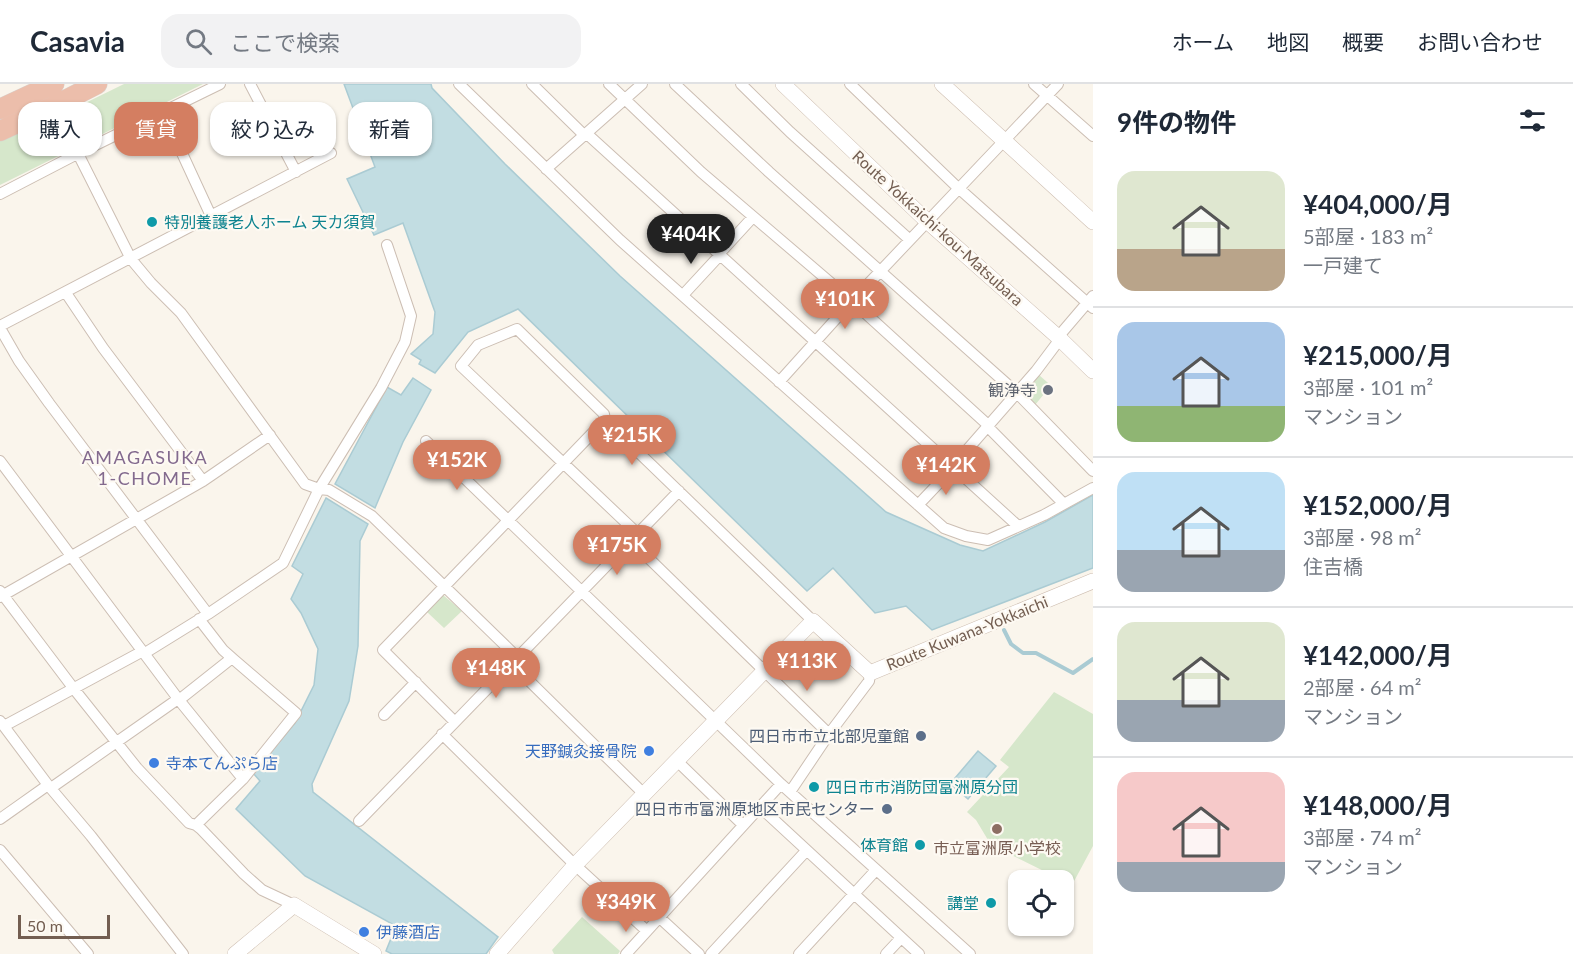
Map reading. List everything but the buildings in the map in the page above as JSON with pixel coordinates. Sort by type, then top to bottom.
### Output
[{"type":"highway","points":[[62,102],[97,84]]},
{"type":"highway","points":[[0,109],[50,86]]},
{"type":"highway","points":[[0,131],[18,123]]},
{"type":"main road","name":"Route Yokkaichi-kou-Matsubara","points":[[783,84],[928,222],[1093,371]]},
{"type":"main road","points":[[942,84],[1093,222]]},
{"type":"main road","name":"Route Kuwana-Yokkaichi","points":[[813,621],[870,673],[1093,581]]},
{"type":"main road","points":[[497,954],[575,865],[813,621]]},
{"type":"main road","points":[[235,954],[294,905],[374,954]]},
{"type":"street","points":[[183,102],[220,84]]},
{"type":"street","points":[[250,84],[296,172]]},
{"type":"street","points":[[459,84],[621,240],[944,528],[966,536],[988,540],[1093,488]]},
{"type":"street","points":[[532,84],[1018,526]]},
{"type":"street","points":[[609,84],[701,172],[852,301],[988,426],[1064,504]]},
{"type":"street","points":[[546,169],[642,84]]},
{"type":"street","points":[[675,84],[769,172],[1017,393],[1093,471]]},
{"type":"street","points":[[741,84],[790,132],[910,240]]},
{"type":"street","points":[[850,84],[959,187],[1091,302],[1058,337],[1057,343],[1017,393],[918,505]]},
{"type":"street","points":[[1034,84],[1093,136]]},
{"type":"street","points":[[779,382],[881,270],[1058,84]]},
{"type":"street","points":[[50,86],[53,102]]},
{"type":"street","points":[[0,194],[73,156]]},
{"type":"street","points":[[80,156],[131,259],[151,284],[181,313],[305,484],[324,490],[372,516],[445,586],[644,794]]},
{"type":"street","points":[[183,156],[211,216]]},
{"type":"street","points":[[196,825],[243,779],[296,713],[232,658],[136,520],[19,361],[0,327],[326,156]]},
{"type":"street","points":[[683,295],[753,217]]},
{"type":"street","points":[[183,954],[1,723],[74,689],[144,652],[204,616],[283,562],[396,361],[408,332],[411,316],[409,306],[387,245]]},
{"type":"street","points":[[66,293],[103,348],[203,481]]},
{"type":"street","points":[[813,621],[605,420],[604,414],[517,330],[478,345],[461,366],[564,463],[829,734]]},
{"type":"street","points":[[454,721],[383,650],[605,420]]},
{"type":"street","points":[[270,435],[203,481],[71,558],[1,595],[136,768],[189,823],[196,825],[262,890],[294,905]]},
{"type":"street","points":[[426,441],[781,784],[970,954]]},
{"type":"street","points":[[0,462],[178,700],[243,779]]},
{"type":"street","points":[[359,821],[679,491]]},
{"type":"street","points":[[0,819],[178,700],[232,658]]},
{"type":"street","points":[[790,792],[829,734],[869,681],[870,673]]},
{"type":"street","points":[[384,715],[416,682]]},
{"type":"street","points":[[442,734],[575,865],[648,930]]},
{"type":"street","points":[[676,760],[743,825]]},
{"type":"street","points":[[626,954],[781,784]]},
{"type":"street","points":[[760,807],[919,954]]},
{"type":"street","points":[[0,850],[88,954]]},
{"type":"street","points":[[711,954],[806,850]]},
{"type":"street","points":[[799,954],[876,870]]},
{"type":"street","points":[[660,918],[699,954]]},
{"type":"street","points":[[886,954],[901,938]]},
{"type":"green space","points":[[124,84],[203,84],[167,102],[114,102],[114,128],[102,134],[102,102],[87,102]]},
{"type":"green space","points":[[18,130],[18,156],[58,156],[0,185],[0,138]]},
{"type":"green space","points":[[1039,375],[1055,389],[1047,396],[1044,394],[1035,405],[1024,395]]},
{"type":"green space","points":[[443,595],[462,611],[444,628],[427,612]]},
{"type":"green space","points":[[1054,692],[1093,714],[1093,846],[1074,881],[1074,870],[1042,870],[991,845],[976,820],[967,812],[1009,767],[1000,760]]},
{"type":"green space","points":[[582,917],[620,951],[618,954],[554,954],[552,950]]},
{"type":"water","points":[[344,84],[431,84],[432,88],[505,164],[620,276],[886,512],[960,545],[983,551],[1045,522],[1093,495],[1093,568],[932,630],[906,606],[875,613],[833,568],[807,591],[518,309],[468,332],[435,373],[419,364],[421,360],[411,354],[433,334],[435,312],[403,223],[374,235],[347,179],[375,167],[371,156],[432,156],[432,102],[351,102]]},
{"type":"water","points":[[413,378],[431,390],[403,442],[375,508],[335,484],[387,387],[401,395]]},
{"type":"water","points":[[326,498],[368,524],[360,541],[358,646],[349,701],[312,784],[313,792],[498,937],[486,954],[392,954],[386,951],[396,926],[305,876],[236,809],[260,781],[253,773],[295,723],[314,685],[318,649],[301,613],[291,599],[303,574],[292,566]]},
{"type":"water","points":[[978,751],[996,766],[968,799],[950,784]]},
{"type":"waterway","points":[[1004,630],[1011,644],[1023,653],[1036,653],[1073,673],[1093,659]]},
{"type":"place","name":"特別養護老人ホーム 天カ須賀","points":[[152,222]]},
{"type":"place","name":"観浄寺","points":[[1048,390]]},
{"type":"place","name":"四日市市立北部児童館","points":[[921,736]]},
{"type":"place","name":"天野鍼灸接骨院","points":[[649,751]]},
{"type":"place","name":"寺本てんぷら店","points":[[154,763]]},
{"type":"place","name":"四日市市消防団富洲原分団","points":[[814,787]]},
{"type":"place","name":"四日市市富洲原地区市民センター","points":[[887,809]]},
{"type":"place","name":"市立富洲原小学校","points":[[997,829]]},
{"type":"place","name":"体育館","points":[[920,845]]},
{"type":"place","name":"講堂","points":[[991,903]]},
{"type":"place","name":"伊藤酒店","points":[[364,932]]},
{"type":"district","name":"AMAGASUKA 1-CHOME","points":[[145,468]]}]
